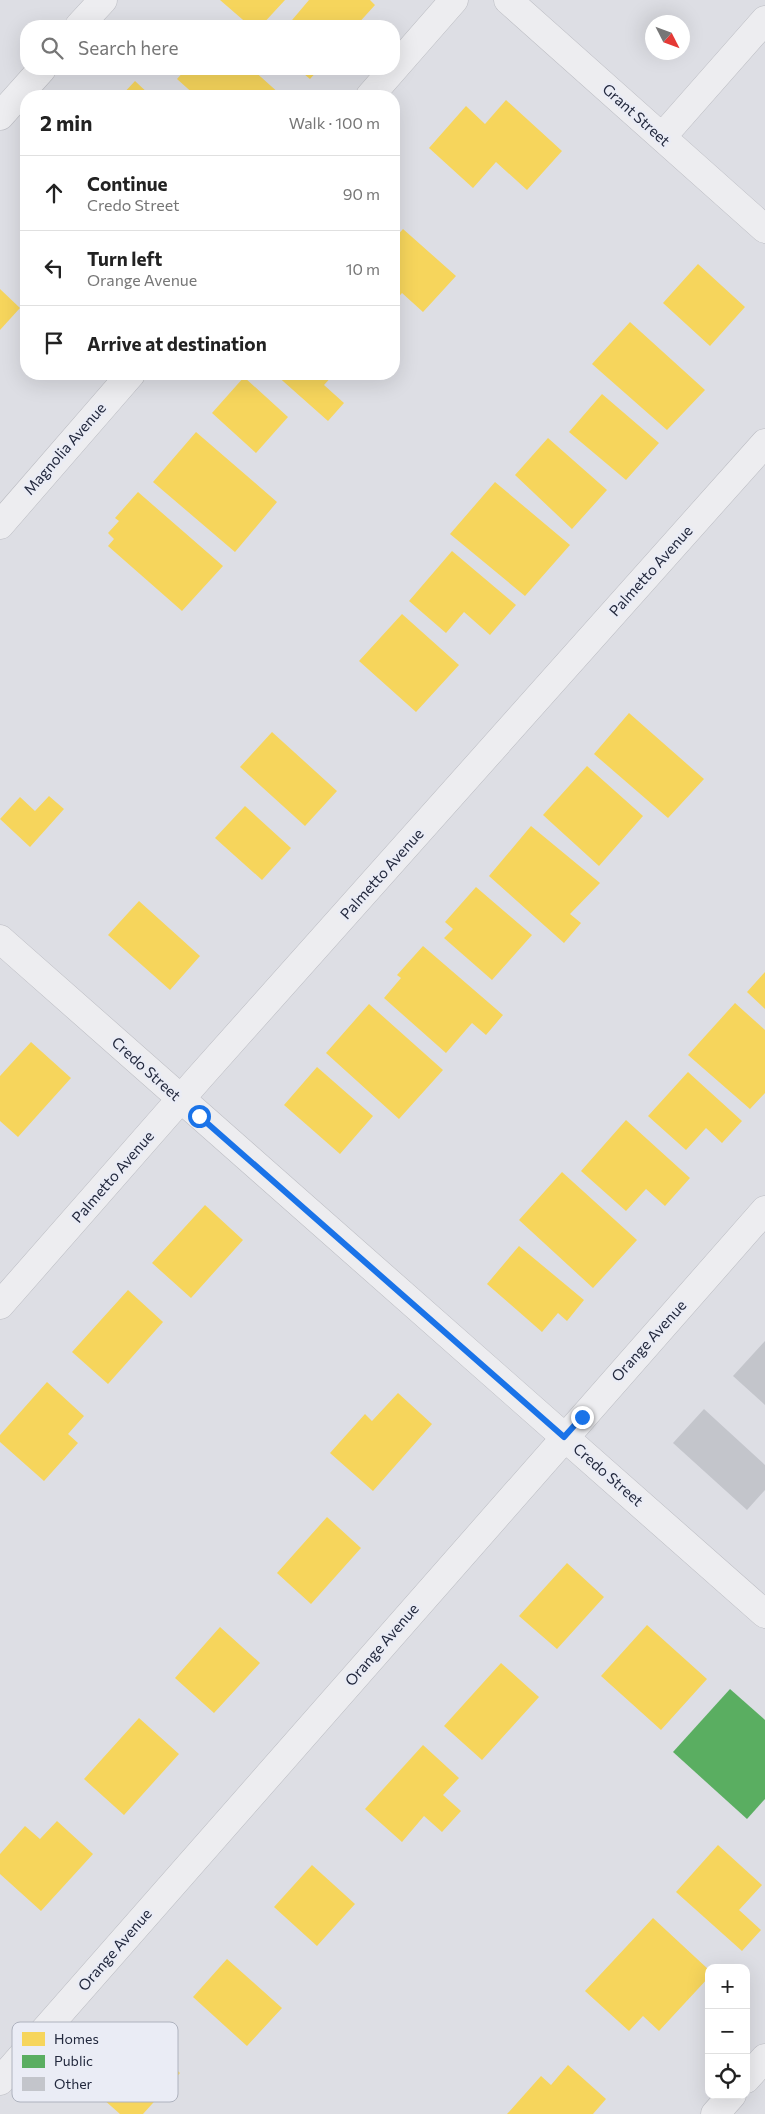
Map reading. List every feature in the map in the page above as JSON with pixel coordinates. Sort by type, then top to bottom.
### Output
[{"type":"street","points":[[85,20],[103,0]]},
{"type":"street","points":[[400,62],[454,0]]},
{"type":"street","name":"Grant Street","points":[[508,0],[765,229]]},
{"type":"street","points":[[662,137],[765,20]]},
{"type":"street","points":[[23,90],[37,75]]},
{"type":"street","points":[[375,90],[388,75]]},
{"type":"street","points":[[0,116],[20,94]]},
{"type":"street","name":"Magnolia Avenue","points":[[0,525],[125,380]]},
{"type":"street","name":"Palmetto Avenue","points":[[0,1305],[765,444]]},
{"type":"street","name":"Credo Street","points":[[0,939],[765,1614]]},
{"type":"street","name":"Orange Avenue","points":[[52,2022],[765,1210]]},
{"type":"street","points":[[750,2075],[765,2058]]},
{"type":"street","name":"Orange Avenue","points":[[0,2081],[12,2067]]},
{"type":"street","points":[[715,2114],[728,2099]]},
{"type":"building: Homes","points":[[220,0],[285,0],[267,20],[243,20]]},
{"type":"building: Homes","points":[[309,0],[370,0],[375,5],[361,20],[292,20]]},
{"type":"building: Homes","points":[[181,75],[259,75],[275,90],[189,90],[177,79]]},
{"type":"building: Homes","points":[[305,75],[314,75],[310,79]]},
{"type":"building: Homes","points":[[135,81],[145,90],[127,90]]},
{"type":"building: Homes","points":[[506,100],[562,151],[527,190],[496,162],[473,188],[429,148],[466,106],[485,124]]},
{"type":"building: Homes","points":[[403,229],[456,276],[423,312],[402,293],[400,295],[400,232]]},
{"type":"building: Homes","points":[[698,264],[745,307],[710,346],[663,303]]},
{"type":"building: Homes","points":[[0,289],[20,308],[0,330]]},
{"type":"building: Homes","points":[[630,322],[705,390],[667,430],[592,364]]},
{"type":"building: Homes","points":[[241,380],[247,380],[288,417],[256,453],[212,413]]},
{"type":"building: Homes","points":[[282,380],[329,380],[324,385],[344,403],[328,421]]},
{"type":"building: Homes","points":[[602,394],[659,443],[626,480],[569,432]]},
{"type":"building: Homes","points":[[196,432],[277,502],[235,552],[153,482]]},
{"type":"building: Homes","points":[[548,438],[607,490],[572,529],[515,475]]},
{"type":"building: Homes","points":[[495,482],[570,545],[525,596],[450,534]]},
{"type":"building: Homes","points":[[138,492],[223,566],[182,611],[108,546],[114,539],[108,533],[119,521],[115,518]]},
{"type":"building: Homes","points":[[452,551],[516,605],[490,635],[464,612],[446,633],[409,601]]},
{"type":"building: Homes","points":[[402,614],[459,665],[416,712],[359,661]]},
{"type":"building: Homes","points":[[629,713],[704,779],[668,818],[594,754]]},
{"type":"building: Homes","points":[[272,732],[337,791],[305,826],[240,767]]},
{"type":"building: Homes","points":[[587,766],[643,816],[599,866],[543,815]]},
{"type":"building: Homes","points":[[49,796],[64,809],[30,847],[0,819],[20,797],[35,811]]},
{"type":"building: Homes","points":[[245,806],[291,848],[262,880],[215,838]]},
{"type":"building: Homes","points":[[531,826],[600,883],[570,914],[581,923],[564,943],[489,876]]},
{"type":"building: Homes","points":[[476,887],[532,935],[492,980],[444,938],[453,929],[445,922]]},
{"type":"building: Homes","points":[[139,901],[200,956],[170,990],[108,935]]},
{"type":"building: Homes","points":[[423,946],[503,1015],[486,1035],[472,1023],[446,1053],[384,998],[401,978],[397,975]]},
{"type":"building: Homes","points":[[765,972],[765,1009],[747,992]]},
{"type":"building: Homes","points":[[735,1003],[765,1030],[765,1093],[750,1109],[688,1055]]},
{"type":"building: Homes","points":[[369,1004],[443,1070],[399,1119],[326,1053]]},
{"type":"building: Homes","points":[[31,1042],[71,1078],[18,1137],[0,1121],[0,1076]]},
{"type":"building: Homes","points":[[317,1067],[373,1116],[340,1154],[284,1105]]},
{"type":"building: Homes","points":[[688,1072],[742,1121],[722,1143],[706,1128],[686,1150],[648,1116]]},
{"type":"building: Homes","points":[[626,1120],[690,1178],[665,1206],[646,1189],[626,1211],[581,1171]]},
{"type":"building: Homes","points":[[562,1172],[637,1240],[593,1288],[519,1220]]},
{"type":"building: Homes","points":[[205,1205],[243,1240],[191,1298],[152,1263]]},
{"type":"building: Homes","points":[[519,1246],[584,1300],[567,1321],[558,1313],[542,1332],[487,1284]]},
{"type":"building: Homes","points":[[128,1290],[163,1322],[108,1384],[72,1352]]},
{"type":"building: Homes","points":[[47,1382],[84,1416],[68,1434],[78,1443],[44,1481],[0,1442],[0,1435]]},
{"type":"building: Homes","points":[[398,1393],[432,1424],[373,1491],[330,1453],[365,1414],[372,1421]]},
{"type":"building: Homes","points":[[327,1517],[361,1548],[311,1604],[277,1573]]},
{"type":"building: Homes","points":[[567,1563],[604,1597],[557,1649],[519,1616]]},
{"type":"building: Homes","points":[[647,1625],[707,1679],[661,1730],[601,1676]]},
{"type":"building: Homes","points":[[220,1627],[260,1663],[214,1713],[175,1678]]},
{"type":"building: Homes","points":[[501,1663],[539,1697],[482,1760],[444,1726]]},
{"type":"building: Homes","points":[[139,1718],[179,1754],[124,1815],[84,1779]]},
{"type":"building: Homes","points":[[423,1745],[459,1778],[443,1795],[461,1811],[442,1832],[424,1816],[402,1842],[365,1809]]},
{"type":"building: Homes","points":[[57,1821],[93,1854],[41,1911],[0,1874],[0,1854],[25,1826],[40,1839]]},
{"type":"building: Homes","points":[[718,1845],[762,1885],[739,1910],[761,1930],[742,1951],[676,1892]]},
{"type":"building: Homes","points":[[312,1865],[355,1904],[317,1946],[274,1907]]},
{"type":"building: Homes","points":[[653,1918],[705,1966],[705,1981],[659,2031],[643,2016],[629,2031],[585,1991]]},
{"type":"building: Homes","points":[[227,1959],[282,2008],[247,2046],[193,1997]]},
{"type":"building: Homes","points":[[568,2065],[606,2099],[593,2114],[507,2114],[541,2076],[551,2085]]},
{"type":"building: Homes","points":[[106,2102],[154,2102],[143,2114],[120,2114]]},
{"type":"building: Public","points":[[730,1689],[765,1720],[765,1799],[747,1819],[673,1752]]},
{"type":"building: Other","points":[[765,1341],[765,1405],[733,1376]]},
{"type":"building: Other","points":[[704,1409],[765,1465],[765,1490],[747,1510],[673,1443]]},
{"type":"route","points":[[199,1116],[564,1437],[582,1417]]}]
